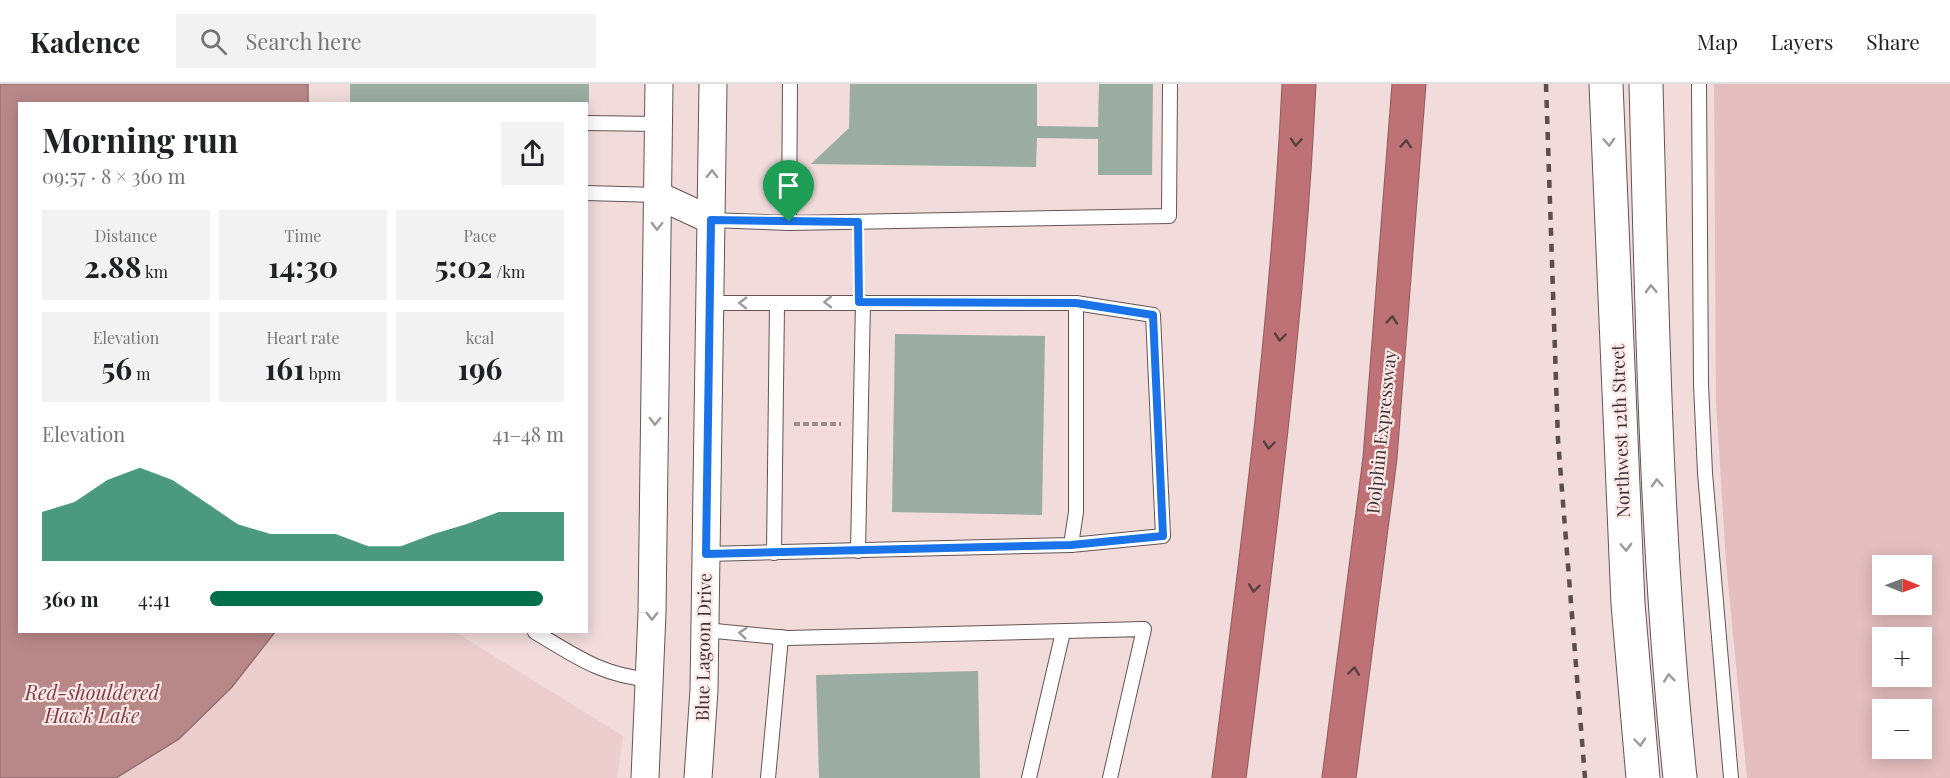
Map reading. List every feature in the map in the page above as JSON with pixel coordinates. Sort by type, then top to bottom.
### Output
[{"type":"highway","points":[[1229,778],[1261,530],[1287,273],[1299,84]]},
{"type":"highway","name":"Dolphin Expressway","points":[[1340,778],[1380,458],[1409,84]]},
{"type":"highway","points":[[1220,778],[1236,724]]},
{"type":"main road","name":"Northwest 12th Street","points":[[1606,84],[1628,604],[1643,778]]},
{"type":"main road","name":"Northwest 12th Street","points":[[1646,84],[1657,466],[1667,657],[1680,778]]},
{"type":"street","points":[[645,778],[651,680],[659,84]]},
{"type":"street","name":"Blue Lagoon Drive","points":[[698,778],[705,630],[713,84]]},
{"type":"street","points":[[657,195],[711,220]]},
{"type":"lane","points":[[789,222],[790,84]]},
{"type":"lane","points":[[711,220],[858,222],[1169,216],[1170,84]]},
{"type":"lane","points":[[1699,84],[1701,384],[1705,473],[1731,778]]},
{"type":"lane","points":[[588,123],[658,124]]},
{"type":"lane","points":[[588,193],[657,195]]},
{"type":"lane","points":[[858,551],[861,302]]},
{"type":"lane","points":[[706,554],[1071,545],[1163,536],[1153,315],[1076,303],[709,303]]},
{"type":"lane","points":[[1071,545],[1076,512],[1076,303]]},
{"type":"lane","points":[[774,553],[777,304]]},
{"type":"lane","points":[[705,630],[781,637],[1144,629],[1110,778]]},
{"type":"lane","points":[[1029,778],[1064,632]]},
{"type":"lane","points":[[554,636],[598,668],[620,677],[651,680]]},
{"type":"lane","points":[[768,778],[781,637]]},
{"type":"path","points":[[858,222],[861,302]]},
{"type":"path","points":[[776,424],[861,424]]},
{"type":"shaded area","points":[[1714,84],[1950,84],[1950,778],[1747,778],[1726,562],[1716,402]]},
{"type":"shaded area","points":[[274,633],[457,633],[623,736],[617,778],[116,778],[179,739],[232,687]]},
{"type":"water","name":"Red-shouldered Hawk Lake","points":[[0,84],[308,84],[308,102],[18,102],[18,633],[274,633],[232,687],[179,739],[116,778],[0,778]]},
{"type":"building","points":[[350,84],[589,84],[589,104],[588,102],[350,102]]},
{"type":"building","points":[[850,84],[1037,84],[1037,126],[1098,127],[1099,84],[1153,84],[1152,175],[1098,175],[1098,139],[1037,138],[1036,167],[811,164],[849,128]]},
{"type":"building","points":[[895,334],[1045,336],[1042,515],[892,512]]},
{"type":"building","points":[[978,671],[980,778],[819,778],[816,675]]},
{"type":"railway","points":[[1546,84],[1558,440],[1585,778]]},
{"type":"route","points":[[711,220],[789,222],[858,222],[859,302],[1076,303],[1153,315],[1163,536],[1071,545],[706,554],[711,220]]}]
